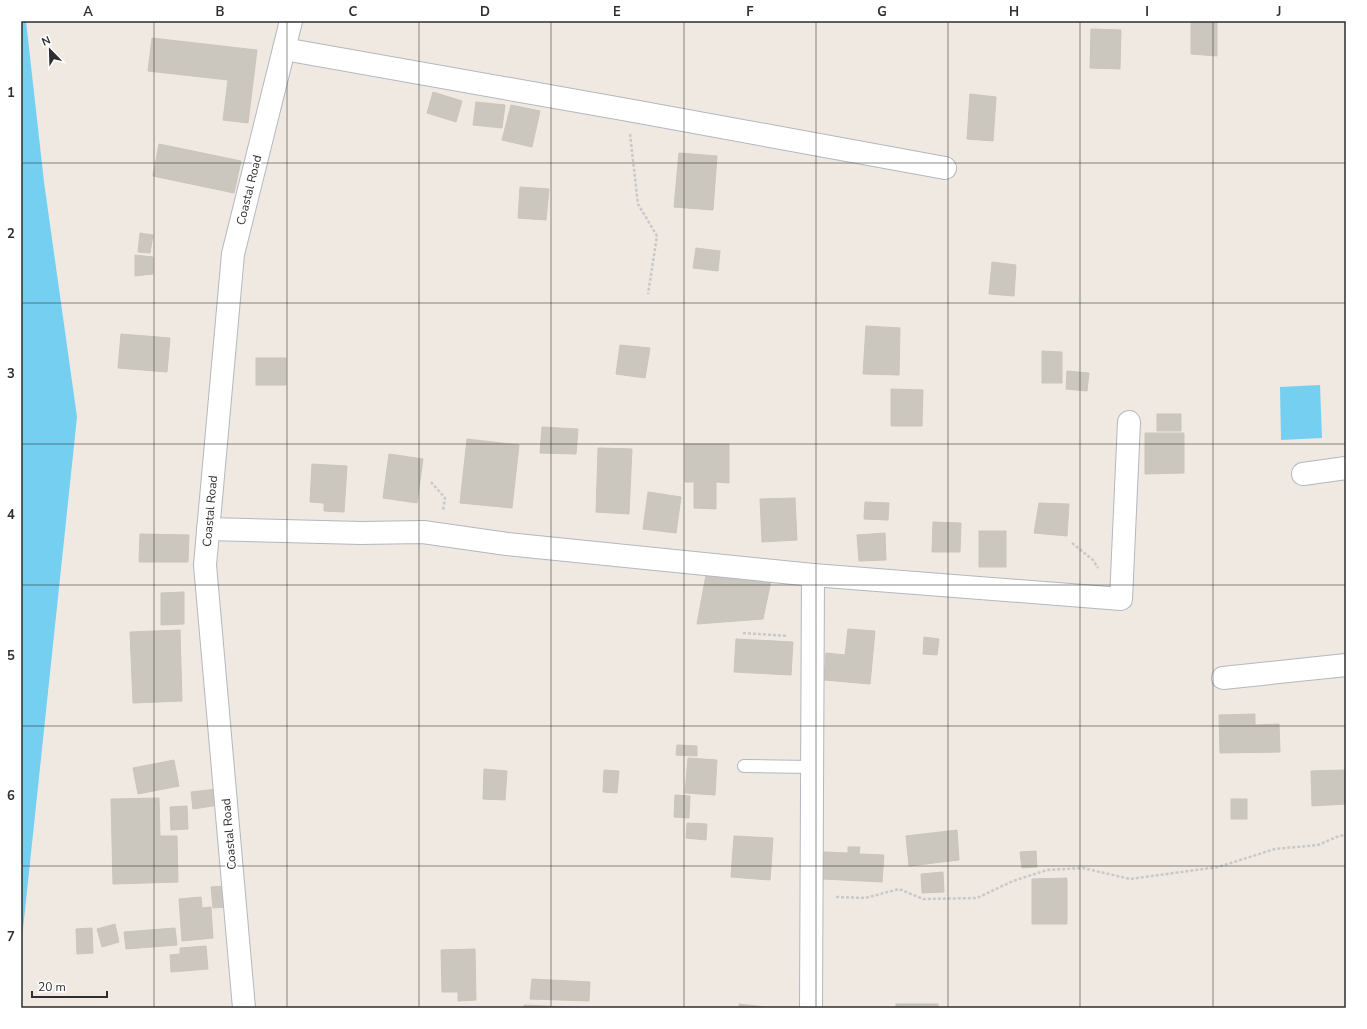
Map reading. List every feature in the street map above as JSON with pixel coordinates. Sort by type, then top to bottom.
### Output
[{"type":"street","name":"Coastal Road","points":[[244,1008],[205,565],[233,254],[291,21]]},
{"type":"street","points":[[284,49],[944,168]]},
{"type":"street","points":[[208,529],[361,533],[423,532],[507,544],[813,575],[1121,599],[1130,422]]},
{"type":"street","points":[[1303,474],[1346,468]]},
{"type":"street","points":[[811,1008],[813,575]]},
{"type":"street","points":[[1223,678],[1346,665]]},
{"type":"lane","points":[[744,766],[812,767]]},
{"type":"path","points":[[628,110],[638,204],[657,236],[648,294]]},
{"type":"path","points":[[431,482],[444,498],[440,535]]},
{"type":"path","points":[[743,633],[813,638]]},
{"type":"path","points":[[811,897],[865,898],[899,889],[923,899],[977,898],[1013,881],[1048,870],[1083,868],[1130,879],[1218,867],[1275,849],[1318,845],[1339,836],[1346,835]]},
{"type":"water","points":[[21,21],[26,21],[44,182],[77,417],[21,948]]},
{"type":"water","points":[[1320,385],[1322,438],[1281,440],[1280,387]]},
{"type":"building","points":[[1217,21],[1217,56],[1191,54],[1191,23]]},
{"type":"building","points":[[1091,29],[1121,30],[1120,69],[1090,68]]},
{"type":"building","points":[[152,38],[257,50],[248,123],[223,120],[228,80],[148,71]]},
{"type":"building","points":[[433,92],[462,101],[456,122],[427,113]]},
{"type":"building","points":[[970,94],[996,97],[993,141],[967,139]]},
{"type":"building","points":[[476,102],[505,105],[502,128],[473,125]]},
{"type":"building","points":[[511,105],[540,111],[532,147],[502,140]]},
{"type":"building","points":[[159,144],[241,161],[234,193],[153,176]]},
{"type":"building","points":[[679,153],[717,156],[713,210],[674,207]]},
{"type":"building","points":[[520,187],[549,189],[546,220],[518,218]]},
{"type":"building","points":[[140,233],[153,235],[150,253],[138,252]]},
{"type":"building","points":[[696,248],[720,251],[718,271],[693,268]]},
{"type":"building","points":[[135,255],[153,257],[153,274],[135,276]]},
{"type":"building","points":[[992,262],[1016,265],[1014,296],[989,294]]},
{"type":"building","points":[[866,326],[900,328],[899,375],[863,374]]},
{"type":"building","points":[[121,334],[170,338],[167,372],[118,368]]},
{"type":"building","points":[[620,345],[650,348],[645,378],[616,374]]},
{"type":"building","points":[[1042,351],[1062,352],[1062,383],[1042,383]]},
{"type":"building","points":[[256,358],[286,358],[286,385],[256,385]]},
{"type":"building","points":[[1067,371],[1089,373],[1087,391],[1066,389]]},
{"type":"building","points":[[891,389],[923,390],[922,426],[891,426]]},
{"type":"building","points":[[1157,414],[1181,414],[1181,431],[1157,431]]},
{"type":"building","points":[[542,427],[578,429],[576,454],[540,453]]},
{"type":"building","points":[[1145,433],[1184,433],[1184,473],[1145,474]]},
{"type":"building","points":[[467,439],[519,445],[512,508],[460,503]]},
{"type":"building","points":[[685,444],[729,444],[729,483],[716,482],[716,509],[694,508],[694,482],[685,482]]},
{"type":"building","points":[[598,448],[632,449],[629,514],[596,512]]},
{"type":"building","points":[[389,454],[423,459],[417,503],[383,498]]},
{"type":"building","points":[[312,464],[347,466],[344,512],[324,511],[324,503],[310,502]]},
{"type":"building","points":[[648,492],[681,497],[676,533],[643,529]]},
{"type":"building","points":[[795,498],[797,540],[762,542],[760,499]]},
{"type":"building","points":[[865,502],[889,503],[888,520],[864,519]]},
{"type":"building","points":[[1039,503],[1069,504],[1067,536],[1034,533]]},
{"type":"building","points":[[933,522],[961,523],[960,552],[932,552]]},
{"type":"building","points":[[979,531],[1006,531],[1006,567],[979,567]]},
{"type":"building","points":[[885,533],[886,560],[859,561],[857,535]]},
{"type":"building","points":[[140,534],[189,535],[188,562],[139,562]]},
{"type":"building","points":[[706,575],[772,576],[763,619],[697,624]]},
{"type":"building","points":[[184,592],[184,624],[161,625],[161,593]]},
{"type":"building","points":[[848,629],[875,631],[870,684],[824,680],[826,653],[845,655]]},
{"type":"building","points":[[180,630],[182,701],[133,703],[130,632]]},
{"type":"building","points":[[924,637],[939,639],[937,655],[923,654]]},
{"type":"building","points":[[736,639],[793,642],[791,675],[734,672]]},
{"type":"building","points":[[1255,714],[1255,725],[1279,724],[1280,752],[1220,753],[1219,715]]},
{"type":"building","points":[[677,745],[697,746],[697,756],[676,755]]},
{"type":"building","points":[[688,758],[717,760],[715,795],[685,793]]},
{"type":"building","points":[[174,760],[179,786],[138,794],[133,768]]},
{"type":"building","points":[[484,769],[507,771],[505,800],[483,799]]},
{"type":"building","points":[[604,770],[619,771],[617,793],[603,792]]},
{"type":"building","points":[[1346,770],[1346,804],[1312,806],[1311,771]]},
{"type":"building","points":[[217,789],[219,805],[193,809],[191,792]]},
{"type":"building","points":[[675,795],[690,796],[689,818],[674,817]]},
{"type":"building","points":[[159,798],[160,836],[177,836],[178,882],[113,884],[111,799]]},
{"type":"building","points":[[1231,799],[1247,799],[1247,819],[1231,819]]},
{"type":"building","points":[[187,806],[188,829],[171,830],[170,807]]},
{"type":"building","points":[[687,823],[707,824],[706,840],[686,838]]},
{"type":"building","points":[[957,830],[959,860],[909,866],[906,836]]},
{"type":"building","points":[[734,836],[773,838],[770,880],[731,877]]},
{"type":"building","points":[[848,847],[860,847],[859,854],[884,855],[882,882],[823,879],[824,852],[848,853]]},
{"type":"building","points":[[1036,851],[1037,867],[1022,868],[1020,852]]},
{"type":"building","points":[[943,872],[944,892],[922,893],[921,874]]},
{"type":"building","points":[[1067,878],[1067,924],[1032,924],[1032,879]]},
{"type":"building","points":[[224,886],[226,907],[213,908],[211,887]]},
{"type":"building","points":[[201,897],[202,908],[211,907],[213,938],[182,941],[179,899]]},
{"type":"building","points":[[115,924],[119,942],[102,947],[97,929]]},
{"type":"building","points":[[92,928],[93,953],[77,954],[76,929]]},
{"type":"building","points":[[175,928],[177,945],[126,949],[124,932]]},
{"type":"building","points":[[206,946],[208,969],[171,972],[170,955],[180,954],[180,948]]},
{"type":"building","points":[[475,949],[476,1000],[458,1001],[458,992],[442,992],[441,950]]},
{"type":"building","points":[[532,979],[590,982],[589,1001],[530,999]]},
{"type":"building","points":[[739,1004],[765,1007],[765,1008],[739,1008]]},
{"type":"building","points":[[896,1004],[938,1004],[938,1008],[896,1008]]},
{"type":"building","points":[[524,1005],[589,1008],[524,1008]]}]
